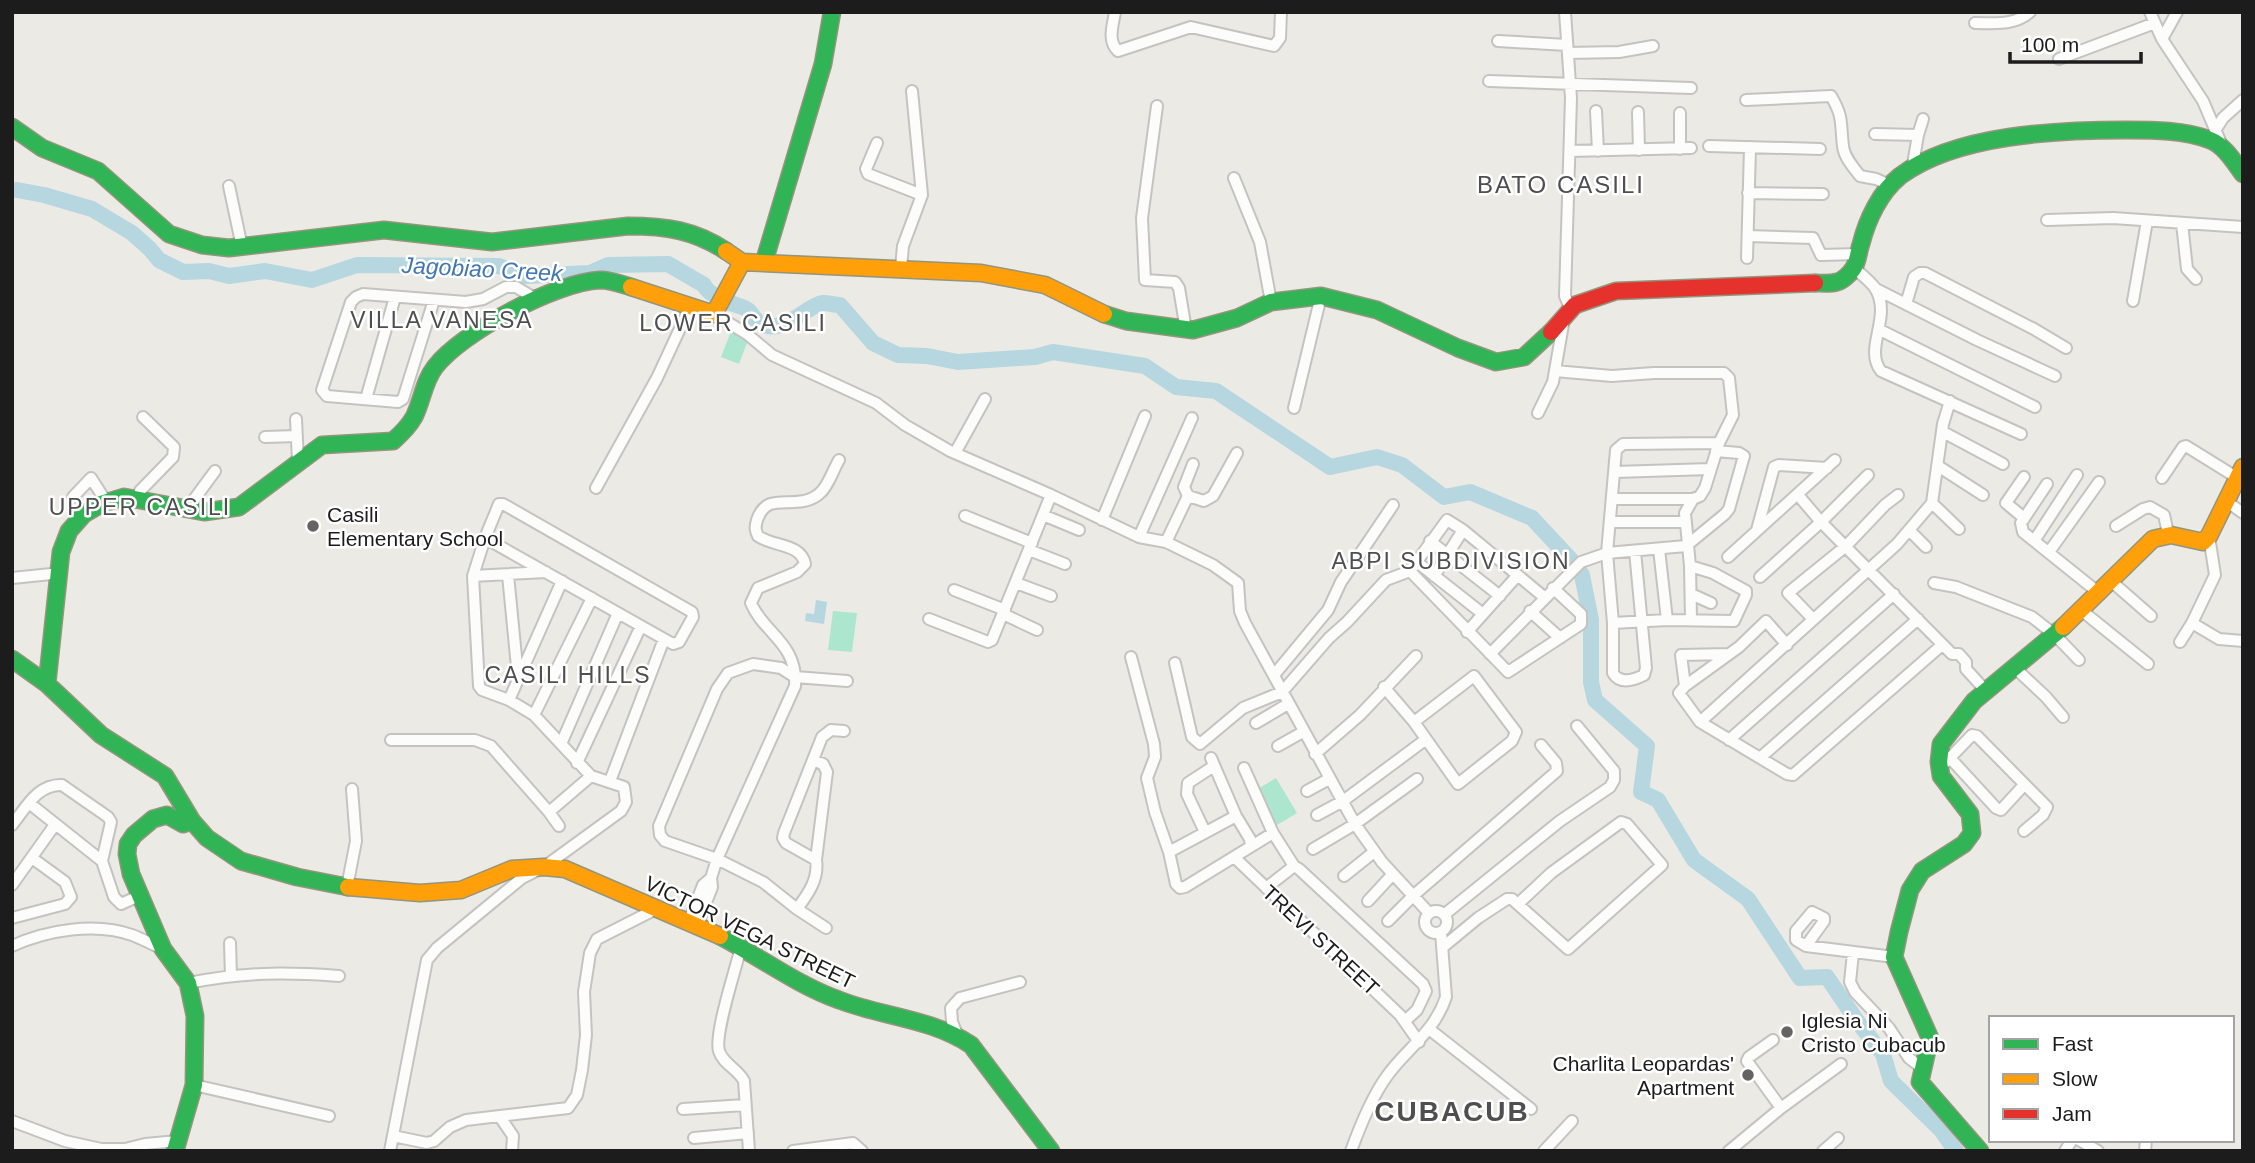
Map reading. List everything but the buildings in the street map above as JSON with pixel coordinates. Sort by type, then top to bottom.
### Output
[{"type":"street","points":[[764,262],[797,147],[826,60],[832,12]]},
{"type":"street","points":[[1115,12],[1112,40],[1118,51],[1191,27],[1274,46],[1280,38],[1281,12]]},
{"type":"street","points":[[1565,12],[1571,82],[1565,296],[1568,303],[1575,305]]},
{"type":"street","points":[[1975,23],[2005,18],[2011,23],[2030,12]]},
{"type":"street","points":[[2162,39],[2177,12]]},
{"type":"street","points":[[2059,59],[2153,18],[2162,39],[2203,101],[2223,148],[2243,174]]},
{"type":"street","points":[[1498,41],[1619,52],[1653,46]]},
{"type":"street","points":[[1489,81],[1690,88]]},
{"type":"street","points":[[901,268],[903,246],[922,195],[912,91]]},
{"type":"street","points":[[1746,100],[1831,96],[1841,112],[1843,149],[1852,166],[1860,176],[1876,178],[1892,186]]},
{"type":"street","points":[[2216,129],[2223,118],[2243,100]]},
{"type":"street","points":[[1157,106],[1142,218],[1145,280],[1175,282],[1179,288],[1186,330]]},
{"type":"street","points":[[1596,111],[1598,150]]},
{"type":"street","points":[[1638,113],[1639,150]]},
{"type":"street","points":[[1570,151],[1686,149],[1680,113]]},
{"type":"street","points":[[1912,170],[1917,135],[1923,119]]},
{"type":"street","points":[[12,127],[42,148],[98,171],[169,234],[202,245],[242,247],[384,230],[492,242],[628,226],[649,226],[687,231],[713,243],[742,262],[981,273],[1025,280],[1045,285],[1104,314],[1126,321],[1186,330],[1216,325],[1271,302],[1321,296],[1377,310],[1458,348],[1496,362],[1524,357],[1575,305],[1616,291],[1838,282],[1858,257],[1878,205],[1898,179],[1912,170],[1967,148],[1998,139],[2061,132],[2152,131],[2197,136],[2223,148]]},
{"type":"street","points":[[1875,134],[1917,135]]},
{"type":"street","points":[[877,143],[866,169],[869,174],[922,195]]},
{"type":"street","points":[[1709,145],[1820,149]]},
{"type":"street","points":[[1747,258],[1750,147]]},
{"type":"street","points":[[1234,178],[1259,242],[1271,302]]},
{"type":"street","points":[[229,186],[242,247]]},
{"type":"street","points":[[1748,192],[1823,194]]},
{"type":"street","points":[[2047,220],[2113,218],[2243,227]]},
{"type":"street","points":[[2133,301],[2147,221]]},
{"type":"street","points":[[2182,223],[2187,269],[2196,279]]},
{"type":"street","points":[[1748,236],[1813,238],[1816,247],[1858,257],[1875,289],[1882,321],[1873,354],[1881,371],[2021,434]]},
{"type":"street","points":[[717,310],[742,262]]},
{"type":"street","points":[[1906,304],[1914,277],[1925,273],[2034,328],[2066,348]]},
{"type":"street","points":[[47,684],[61,573],[61,552],[69,531],[84,514],[124,497],[204,512],[239,507],[322,445],[393,441],[413,419],[435,366],[454,348],[536,299],[601,280],[661,295],[690,307],[717,310],[772,355],[876,403],[905,425],[955,453],[1139,537],[1166,542],[1213,565],[1238,583],[1241,592],[1240,611],[1355,824],[1374,852],[1429,913]]},
{"type":"street","points":[[434,300],[403,399],[398,402],[327,396],[322,390],[351,302],[356,297],[363,294],[466,302],[483,299],[506,287],[516,287],[536,299]]},
{"type":"street","points":[[1875,289],[1977,341],[2054,376]]},
{"type":"street","points":[[1294,408],[1321,296]]},
{"type":"street","points":[[366,398],[395,297]]},
{"type":"street","points":[[596,488],[657,378],[690,307]]},
{"type":"street","points":[[1538,413],[1553,382],[1564,319]]},
{"type":"street","points":[[1880,330],[2035,407]]},
{"type":"street","points":[[1555,371],[1612,376],[1724,373],[1729,378],[1733,415],[1700,496],[1693,499],[1612,499]]},
{"type":"street","points":[[955,453],[985,399]]},
{"type":"street","points":[[1700,722],[1869,570],[1932,503],[1942,432],[1950,401]]},
{"type":"street","points":[[1102,520],[1145,416]]},
{"type":"street","points":[[138,498],[139,491],[173,457],[173,447],[143,417]]},
{"type":"street","points":[[1139,537],[1192,418]]},
{"type":"street","points":[[296,419],[298,462]]},
{"type":"street","points":[[1942,432],[2003,464]]},
{"type":"street","points":[[265,437],[297,436]]},
{"type":"street","points":[[1490,654],[1577,566],[1607,553],[1686,545],[1729,509],[1744,456],[1718,447],[1623,444],[1616,450],[1607,553],[1614,673],[1616,678],[1621,680],[1633,680],[1644,675],[1646,668],[1635,551]]},
{"type":"street","points":[[1980,1151],[1920,1082],[1930,1038],[1894,957],[1910,890],[1922,871],[1964,844],[1972,834],[1970,814],[1941,776],[1945,760],[1941,744],[1974,701],[2055,635],[2153,539],[2168,533],[2203,542],[2209,536],[2241,471],[2186,446],[2162,478]]},
{"type":"street","points":[[1193,464],[1184,487],[1188,496],[1204,502],[1213,496],[1237,453]]},
{"type":"street","points":[[692,924],[703,884],[711,878],[717,859],[791,695],[795,677],[784,643],[751,603],[758,588],[797,572],[805,564],[804,559],[797,550],[764,540],[756,533],[755,527],[765,506],[775,502],[798,503],[821,493],[839,460]]},
{"type":"street","points":[[1728,557],[1831,464],[1774,467],[1757,530]]},
{"type":"street","points":[[1938,466],[1983,495]]},
{"type":"street","points":[[1615,472],[1710,469]]},
{"type":"street","points":[[187,509],[215,471]]},
{"type":"street","points":[[1760,576],[1821,522],[1868,475]]},
{"type":"street","points":[[2034,541],[2077,475]]},
{"type":"street","points":[[2024,477],[2006,503],[2024,518]]},
{"type":"street","points":[[74,497],[91,478],[107,503]]},
{"type":"street","points":[[2049,552],[2099,482]]},
{"type":"street","points":[[2047,484],[2024,518],[2021,528],[2026,536],[2099,593]]},
{"type":"street","points":[[929,619],[988,642],[994,638],[1052,495]]},
{"type":"street","points":[[1798,495],[1821,522],[1942,645],[1952,654],[1959,654],[1966,662],[1966,669],[1986,691]]},
{"type":"street","points":[[1814,620],[1788,593],[1846,546],[1898,495]]},
{"type":"street","points":[[1166,542],[1188,496]]},
{"type":"street","points":[[1690,620],[1690,566],[1685,513],[1693,499]]},
{"type":"street","points":[[2226,501],[2243,513]]},
{"type":"street","points":[[1932,503],[1959,528]]},
{"type":"street","points":[[390,1151],[427,960],[437,948],[523,878],[544,867],[621,811],[626,803],[624,787],[591,776],[534,715],[509,700],[482,690],[479,686],[473,576],[485,537],[499,504],[692,611],[693,617],[679,642],[673,644],[485,537]]},
{"type":"street","points":[[1274,675],[1328,610],[1341,582],[1393,505]]},
{"type":"street","points":[[2116,526],[2150,507],[2164,515],[2168,533]]},
{"type":"street","points":[[1043,515],[1079,530]]},
{"type":"street","points":[[965,516],[1065,564]]},
{"type":"street","points":[[1175,663],[1192,737],[1200,744],[1243,708],[1282,692],[1329,638],[1386,580],[1413,567],[1446,520],[1544,597]]},
{"type":"street","points":[[1610,522],[1685,522]]},
{"type":"street","points":[[1434,576],[1462,530]]},
{"type":"street","points":[[1909,530],[1926,547]]},
{"type":"street","points":[[2180,642],[2215,575],[2209,536]]},
{"type":"street","points":[[1430,541],[1500,596]]},
{"type":"street","points":[[1659,549],[1667,620]]},
{"type":"street","points":[[1613,623],[1667,620],[1734,621],[1746,595],[1744,589],[1713,573],[1690,566]]},
{"type":"street","points":[[1413,567],[1467,632],[1508,672],[1581,624],[1580,612],[1553,588]]},
{"type":"street","points":[[1413,567],[1434,576],[1483,614]]},
{"type":"street","points":[[473,576],[546,572]]},
{"type":"street","points":[[12,578],[61,573]]},
{"type":"street","points":[[508,575],[518,680]]},
{"type":"street","points":[[1467,632],[1517,576]]},
{"type":"street","points":[[509,700],[562,581]]},
{"type":"street","points":[[2111,581],[2151,616]]},
{"type":"street","points":[[1016,583],[1051,596]]},
{"type":"street","points":[[1934,583],[1961,589],[2032,617],[2055,635],[2079,660]]},
{"type":"street","points":[[954,590],[1038,630]]},
{"type":"street","points":[[1691,594],[1711,603]]},
{"type":"street","points":[[1729,740],[1894,594]]},
{"type":"street","points":[[534,715],[592,598]]},
{"type":"street","points":[[2081,610],[2148,664]]},
{"type":"street","points":[[1530,611],[1560,638]]},
{"type":"street","points":[[561,744],[618,613]]},
{"type":"street","points":[[1761,757],[1918,619]]},
{"type":"street","points":[[1787,645],[1766,621],[1729,654],[1680,690],[1680,696],[1700,722],[1787,775],[1793,775],[1942,645]]},
{"type":"street","points":[[2192,623],[2219,639],[2243,641]]},
{"type":"street","points":[[577,763],[641,626]]},
{"type":"street","points":[[610,781],[664,639]]},
{"type":"street","points":[[1685,686],[1681,654],[1729,654]]},
{"type":"street","points":[[1315,754],[1360,715],[1416,656]]},
{"type":"street","points":[[1131,657],[1154,744],[1154,757],[1147,778],[1176,884],[1180,888],[1185,887],[1273,833]]},
{"type":"street","name":"VICTOR VEGA STREET","points":[[12,659],[47,684],[101,735],[165,776],[192,821],[207,838],[240,861],[347,887],[420,893],[461,890],[512,869],[565,869],[741,947],[812,989],[841,1002],[936,1025],[957,1034],[971,1045],[1051,1151]]},
{"type":"street","points":[[826,928],[764,882],[717,859],[665,841],[660,835],[659,827],[721,680],[728,673],[738,667],[753,664],[771,665],[795,677],[847,681]]},
{"type":"street","points":[[2014,667],[2063,717]]},
{"type":"street","points":[[1384,687],[1414,722],[1458,784],[1513,741],[1516,732],[1474,676],[1414,722]]},
{"type":"street","points":[[1256,723],[1288,704]]},
{"type":"street","points":[[1445,914],[1560,821],[1610,787],[1614,771],[1577,726]]},
{"type":"street","points":[[816,860],[786,843],[783,838],[822,737],[831,730],[844,731]]},
{"type":"street","points":[[1278,746],[1303,732]]},
{"type":"street","points":[[1945,760],[1972,735],[1977,736],[2047,807],[2043,815],[2024,831]]},
{"type":"street","points":[[391,740],[475,740],[491,746],[559,827]]},
{"type":"street","points":[[1317,815],[1343,801],[1425,740]]},
{"type":"street","points":[[1388,921],[1413,895],[1557,771],[1556,763],[1541,745]]},
{"type":"street","points":[[797,909],[810,892],[817,870],[827,772],[823,764],[813,760]]},
{"type":"street","points":[[1945,760],[2001,810],[2024,785]]},
{"type":"street","points":[[1205,832],[1186,788],[1188,783],[1213,762],[1251,846]]},
{"type":"street","points":[[1244,768],[1273,833],[1294,866],[1423,984],[1425,998],[1407,1023]]},
{"type":"street","points":[[549,812],[591,776]]},
{"type":"street","points":[[1307,791],[1329,779]]},
{"type":"street","points":[[1314,849],[1355,824],[1418,779]]},
{"type":"street","points":[[12,825],[38,793],[54,785],[62,785],[108,817],[111,822],[102,861]]},
{"type":"street","points":[[347,887],[356,841],[352,789]]},
{"type":"street","points":[[29,803],[102,861],[117,901],[121,904],[141,895]]},
{"type":"street","points":[[12,1121],[65,1141],[101,1149],[125,1149],[145,1144],[176,1146],[194,1085],[195,1016],[188,983],[163,949],[127,858],[128,844],[146,823],[162,815],[183,824],[192,821]]},
{"type":"street","points":[[1169,852],[1236,816]]},
{"type":"street","points":[[1443,947],[1478,918],[1507,899],[1512,899],[1520,903],[1568,949],[1661,865],[1628,824],[1621,822],[1551,873],[1520,903]]},
{"type":"street","points":[[12,885],[54,825]]},
{"type":"street","points":[[1344,876],[1374,852]]},
{"type":"street","name":"TREVI STREET","points":[[1234,857],[1407,1023],[1409,1030],[1424,1035]]},
{"type":"street","points":[[12,918],[65,904],[71,897],[65,882],[32,858]]},
{"type":"street","points":[[1266,888],[1294,866]]},
{"type":"street","points":[[1368,901],[1393,874]]},
{"type":"street","points":[[393,1136],[427,1143],[457,1123],[568,1108],[577,1095],[582,1070],[586,1035],[584,992],[590,953],[597,939],[656,909]]},
{"type":"street","points":[[1434,911],[1445,914],[1448,921],[1446,928],[1434,933],[1428,930],[1425,918],[1429,913],[1434,911]]},
{"type":"street","points":[[12,946],[32,937],[91,928],[131,934],[163,949]]},
{"type":"street","points":[[1351,1151],[1387,1075],[1424,1035],[1446,997],[1441,932]]},
{"type":"street","points":[[230,943],[231,976]]},
{"type":"street","points":[[1806,946],[1894,957]]},
{"type":"street","points":[[741,947],[718,1041],[724,1060],[740,1073],[744,1081],[749,1151]]},
{"type":"street","points":[[1853,953],[1850,982],[1855,992],[1889,1028],[1909,1058],[1922,1069]]},
{"type":"street","points":[[188,983],[271,972],[340,976]]},
{"type":"street","points":[[957,1034],[952,1022],[951,1008],[960,999],[1020,982]]},
{"type":"street","points":[[1424,1035],[1531,1109]]},
{"type":"street","points":[[1773,1040],[1747,1061],[1781,1108]]},
{"type":"street","points":[[1729,1151],[1781,1108],[1841,1065]]},
{"type":"street","points":[[194,1085],[329,1116]]},
{"type":"street","points":[[683,1109],[746,1105]]},
{"type":"street","points":[[500,1117],[513,1136],[512,1151]]},
{"type":"street","points":[[1544,1151],[1572,1121]]},
{"type":"street","points":[[694,1138],[748,1133]]},
{"type":"street","points":[[1824,1151],[1838,1138]]},
{"type":"street","points":[[2082,1142],[2098,1151]]},
{"type":"street","points":[[793,1151],[850,1143],[858,1145],[862,1151]]},
{"type":"green space","points":[[733,326],[751,332],[739,364],[721,357]]},
{"type":"green space","points":[[833,611],[857,613],[852,652],[828,650]]},
{"type":"green space","points":[[1276,778],[1297,813],[1277,825],[1256,790]]},
{"type":"water","points":[[816,600],[827,602],[824,624],[805,621],[806,613],[814,614]]},
{"type":"waterway","name":"Jagobiao Creek","points":[[12,189],[17,190]]},
{"type":"waterway","name":"Jagobiao Creek","points":[[17,190],[92,209],[132,233],[159,260],[183,272],[209,271],[229,276],[265,271],[312,280],[357,265],[499,266],[526,276],[590,273],[608,265],[668,264],[704,285],[715,296],[746,309],[758,322],[767,326],[783,325],[823,303],[840,305],[873,343],[898,355],[927,356],[958,362],[1035,357],[1053,352],[1145,366],[1176,387],[1216,391],[1330,467],[1377,457],[1402,465],[1444,497],[1470,492],[1532,518],[1582,575],[1591,620],[1591,682],[1595,700],[1647,746],[1641,792],[1658,800],[1694,860],[1748,899],[1800,978],[1827,977],[1883,1054],[1891,1081],[1941,1130],[1956,1151]]},
{"type":"traffic: fast","points":[[764,262],[823,64],[832,12]]},
{"type":"traffic: fast","points":[[12,127],[42,148],[98,171],[169,234],[202,245],[229,248],[384,230],[492,242],[628,226],[655,227],[691,234],[726,251]]},
{"type":"traffic: fast","points":[[1815,283],[1839,281],[1852,271],[1875,207],[1886,190],[1900,176],[1923,162],[1978,143],[2070,131],[2180,132],[2220,146],[2243,174]]},
{"type":"traffic: fast","points":[[47,684],[61,552],[69,531],[84,514],[101,504],[124,497],[204,512],[239,507],[322,445],[393,441],[414,417],[428,378],[435,367],[466,339],[511,311],[581,283],[604,280],[631,287]]},
{"type":"traffic: fast","points":[[1104,314],[1126,321],[1193,330],[1237,318],[1271,302],[1321,296],[1377,310],[1458,348],[1496,362],[1524,357],[1551,332]]},
{"type":"traffic: fast","points":[[1980,1151],[1920,1082],[1930,1038],[1894,957],[1910,890],[1922,871],[1964,844],[1972,833],[1970,814],[1941,776],[1941,744],[1974,701],[2063,627]]},
{"type":"traffic: fast","points":[[12,659],[47,684],[101,735],[165,776],[192,821],[207,838],[241,861],[297,877],[348,887]]},
{"type":"traffic: fast","points":[[175,1151],[194,1085],[195,1016],[188,983],[163,949],[131,874],[127,854],[128,844],[134,835],[153,819],[167,815],[183,824],[192,821]]},
{"type":"traffic: fast","points":[[720,936],[823,994],[856,1006],[923,1023],[971,1045],[1051,1151]]},
{"type":"traffic: slow","points":[[726,251],[742,262],[981,273],[1045,285],[1104,314]]},
{"type":"traffic: slow","points":[[631,287],[714,314],[742,262]]},
{"type":"traffic: slow","points":[[2063,627],[2153,539],[2171,535],[2203,542],[2209,536],[2243,467]]},
{"type":"traffic: slow","points":[[348,887],[420,893],[461,890],[512,869],[565,869],[720,936]]},
{"type":"traffic: jam","points":[[1551,332],[1575,305],[1616,291],[1815,283]]},
{"type":"place","name":"Casili Elementary School","points":[[313,526]]},
{"type":"place","name":"Iglesia Ni Cristo Cubacub","points":[[1787,1032]]},
{"type":"place","name":"Charlita Leopardas' Apartment","points":[[1748,1075]]},
{"type":"district","name":"BATO CASILI","points":[[1561,184]]},
{"type":"district","name":"VILLA VANESA","points":[[442,320]]},
{"type":"district","name":"LOWER CASILI","points":[[733,323]]},
{"type":"district","name":"UPPER CASILI","points":[[140,507]]},
{"type":"district","name":"ABPI SUBDIVISION","points":[[1451,561]]},
{"type":"district","name":"CASILI HILLS","points":[[568,675]]},
{"type":"district","name":"CUBACUB","points":[[1452,1111]]}]
